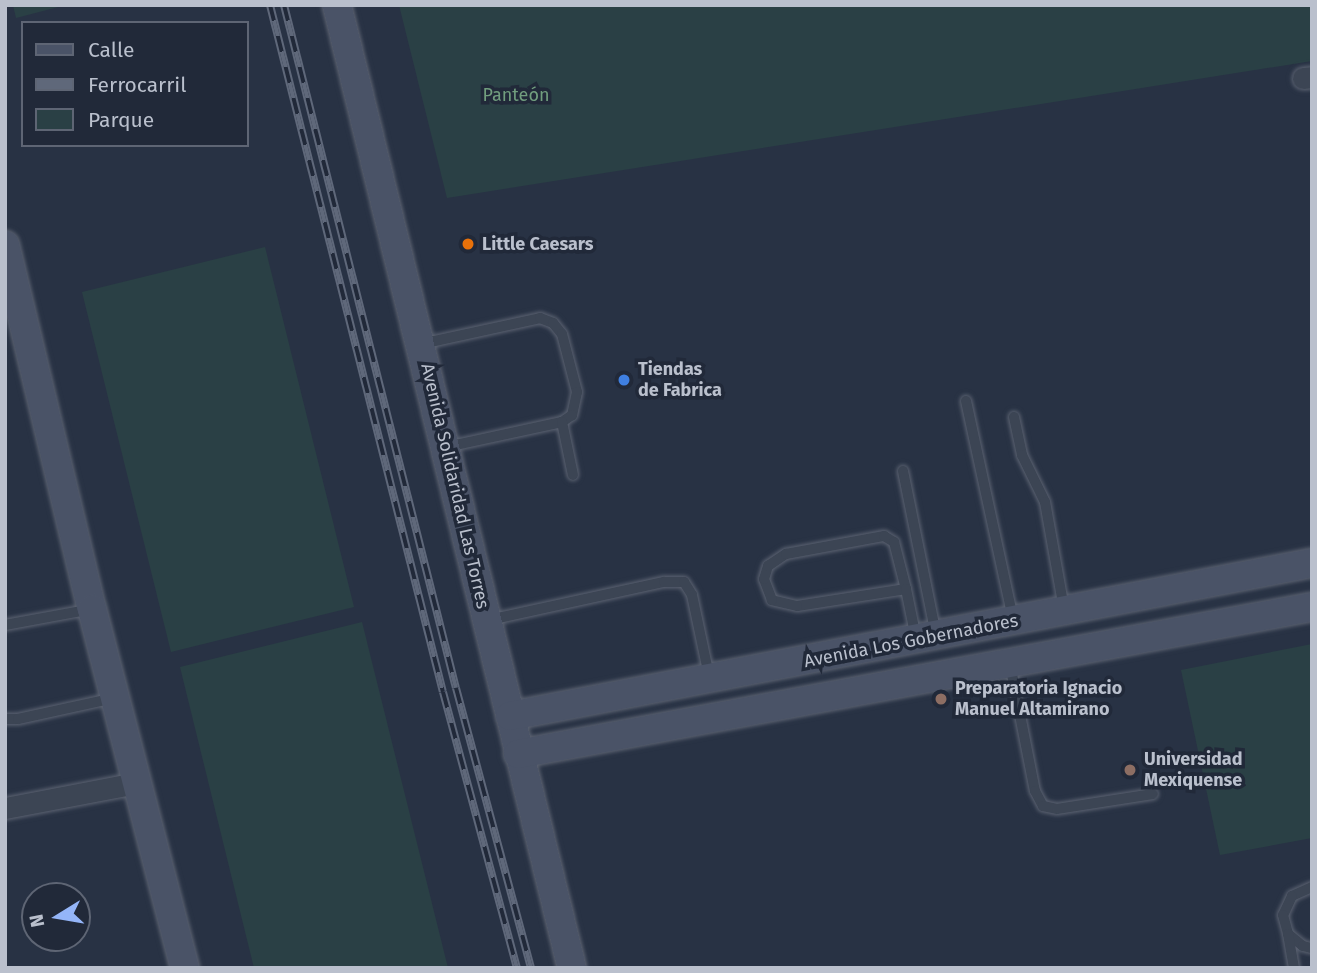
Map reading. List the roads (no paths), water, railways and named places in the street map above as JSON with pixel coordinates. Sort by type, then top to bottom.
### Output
[{"type":"main road","name":"Avenida Solidaridad Las Torres","points":[[337,5],[572,968]]},
{"type":"main road","points":[[5,245],[10,279],[114,698],[186,968]]},
{"type":"main road","name":"Avenida Los Gobernadores","points":[[510,716],[1014,622],[1312,563]]},
{"type":"main road","points":[[518,754],[1312,607]]},
{"type":"main road","points":[[651,691],[658,727]]},
{"type":"street","points":[[5,808],[136,783]]},
{"type":"lane","points":[[421,344],[540,318],[553,323],[562,334],[577,391],[572,415],[562,422],[446,447]]},
{"type":"lane","points":[[965,401],[1014,622]]},
{"type":"lane","points":[[1014,417],[1022,455],[1045,502],[1065,612]]},
{"type":"lane","points":[[562,422],[573,475]]},
{"type":"lane","points":[[903,471],[927,638]]},
{"type":"lane","points":[[906,589],[797,606],[772,600],[764,579],[768,566],[786,554],[884,536],[894,542],[906,589],[927,638]]},
{"type":"lane","points":[[487,620],[664,582],[684,582],[692,595],[710,679]]},
{"type":"lane","points":[[5,625],[92,609]]},
{"type":"lane","points":[[1010,664],[1035,791],[1043,806],[1057,809],[1153,794]]},
{"type":"lane","points":[[5,719],[18,719],[114,698]]},
{"type":"lane","points":[[1294,968],[1284,925],[1286,905],[1300,890],[1312,887]]},
{"type":"lane","points":[[1288,934],[1303,946],[1312,948]]},
{"type":"railway","points":[[270,5],[443,692],[517,968]]},
{"type":"railway","points":[[284,5],[456,688],[531,968]]},
{"type":"place","name":"Little Caesars","points":[[468,244]]},
{"type":"place","name":"Tiendas de Fabrica","points":[[624,380]]},
{"type":"place","name":"Preparatoria Ignacio Manuel Altamirano","points":[[941,699]]},
{"type":"place","name":"Universidad Mexiquense","points":[[1130,770]]},
{"type":"park label","name":"Panteón","points":[[516,95]]}]
